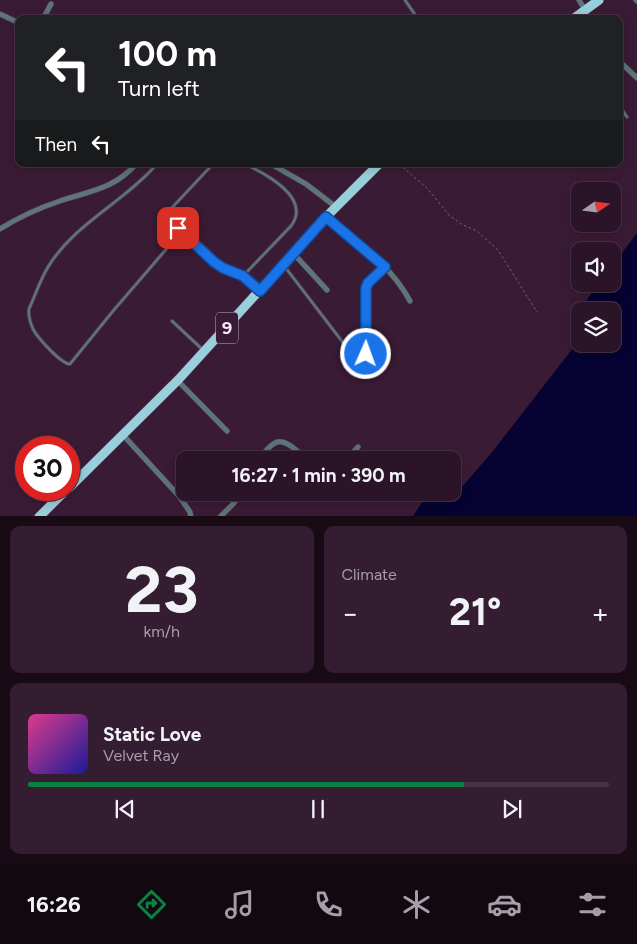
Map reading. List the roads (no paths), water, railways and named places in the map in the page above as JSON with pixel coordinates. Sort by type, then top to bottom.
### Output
[{"type":"highway","points":[[580,15],[599,0]]},
{"type":"highway","name":"9","points":[[80,477],[178,381],[326,217],[376,167]]},
{"type":"highway","name":"9","points":[[39,516],[55,501]]},
{"type":"street","points":[[579,0],[580,15]]},
{"type":"street","points":[[45,15],[51,4]]},
{"type":"street","points":[[0,14],[15,21]]},
{"type":"street","points":[[623,65],[637,78]]},
{"type":"street","points":[[0,229],[45,206],[109,186],[132,167]]},
{"type":"street","points":[[276,167],[306,184],[336,207]]},
{"type":"street","points":[[326,217],[385,267],[402,286],[410,301]]},
{"type":"street","points":[[294,254],[328,290]]},
{"type":"street","points":[[366,354],[366,288],[368,283],[385,267]]},
{"type":"street","points":[[178,381],[227,431]]},
{"type":"street","points":[[123,435],[178,496],[191,516]]},
{"type":"street","points":[[266,451],[270,445],[277,441],[283,442],[298,451]]},
{"type":"street","points":[[354,451],[358,447]]},
{"type":"street","points":[[220,516],[235,501]]},
{"type":"lane","points":[[405,0],[415,15]]},
{"type":"lane","points":[[623,111],[627,117]]},
{"type":"lane","points":[[154,167],[121,198],[80,230],[48,267],[29,310],[28,317],[33,330],[66,364],[70,364],[175,239]]},
{"type":"lane","points":[[210,167],[166,216],[214,262],[243,276],[260,291]]},
{"type":"lane","points":[[243,276],[291,226],[296,220],[297,212],[297,206],[284,187],[263,172],[252,167]]},
{"type":"lane","points":[[284,265],[351,353]]},
{"type":"lane","points":[[172,321],[205,352]]}]
